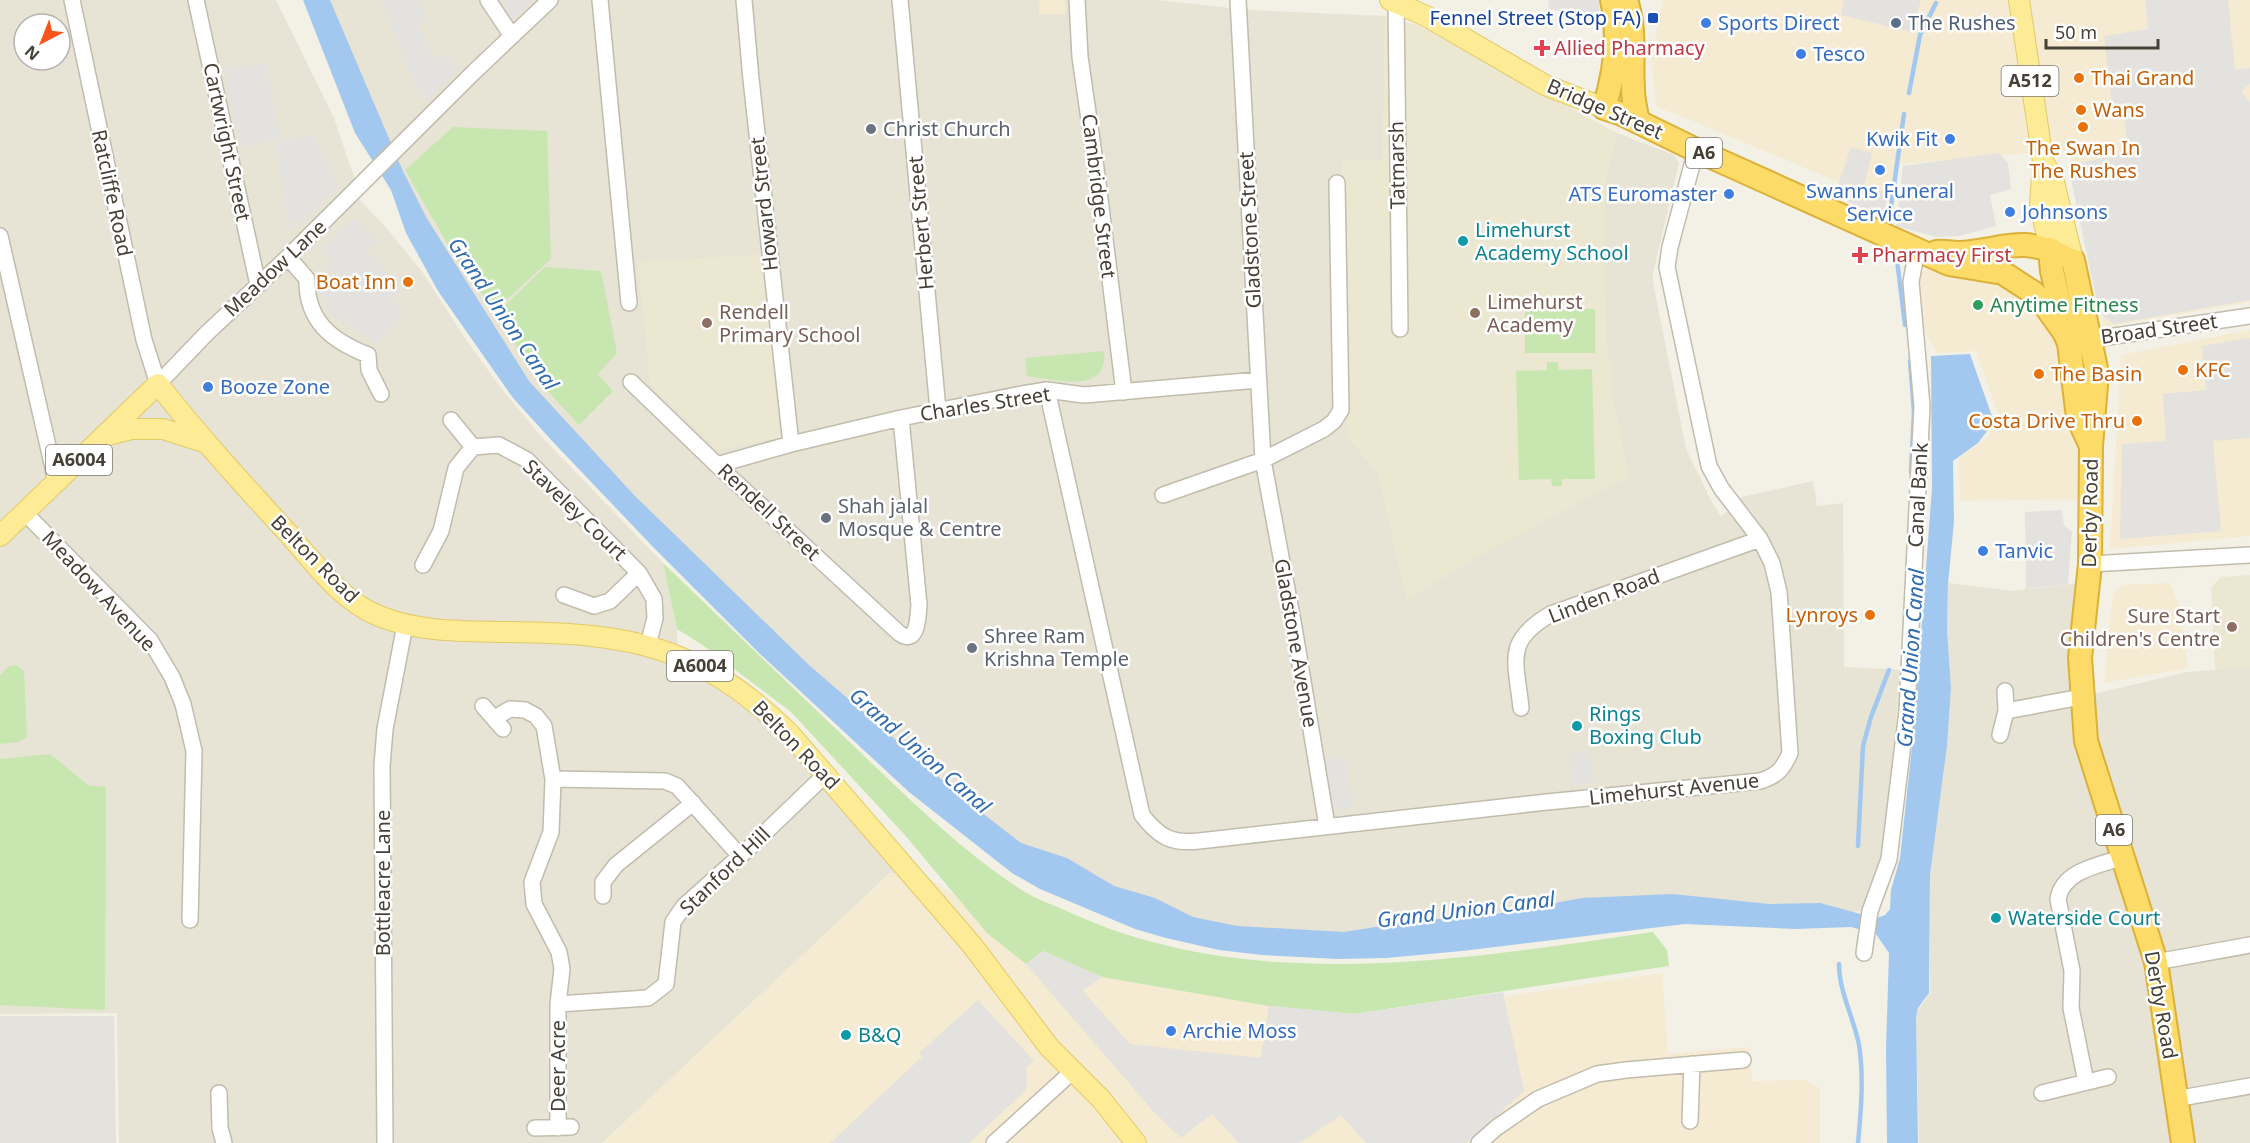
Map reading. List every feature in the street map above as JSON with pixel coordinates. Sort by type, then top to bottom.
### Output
[{"type":"highway","points":[[1604,108],[1612,84],[1615,59],[1615,13],[1612,0]]},
{"type":"highway","points":[[1626,0],[1630,13],[1634,49],[1633,90],[1638,122]]},
{"type":"highway","name":"Bridge Street","points":[[1604,108],[1949,264],[2003,273],[2028,289],[2044,303],[2064,332],[2080,341]]},
{"type":"highway","name":"Bridge Street","points":[[1920,251],[1960,253],[2007,244],[2036,245],[2051,260],[2073,260]]},
{"type":"highway","name":"A6","points":[[2003,273],[2051,260],[2080,341]]},
{"type":"highway","name":"A6","points":[[2073,260],[2080,341]]},
{"type":"highway","name":"Derby Road","points":[[2080,341],[2078,418],[2091,446],[2090,564],[2080,651],[2081,698],[2086,741],[2156,962],[2183,1143]]},
{"type":"main road","name":"Bridge Street","points":[[1390,0],[1395,0],[1467,39],[1545,85],[1604,108]]},
{"type":"main road","name":"A512","points":[[2019,0],[2043,161],[2040,205],[2051,260]]},
{"type":"main road","name":"A512","points":[[2043,161],[2053,178],[2073,260]]},
{"type":"main road","points":[[2007,244],[2031,230],[2038,221],[2040,205]]},
{"type":"main road","name":"Meadow Lane","points":[[0,536],[158,384]]},
{"type":"main road","name":"Belton Road","points":[[158,384],[204,442],[326,575],[352,600],[377,615],[405,625],[448,631],[583,634],[648,645],[678,655],[737,687],[782,726],[826,774],[972,945],[1049,1047],[1101,1099],[1136,1143]]},
{"type":"main road","name":"A6004","points":[[103,437],[131,429],[163,429],[204,442]]},
{"type":"street","name":"Ratcliffe Road","points":[[72,0],[144,340],[158,384]]},
{"type":"street","name":"Cartwright Street","points":[[196,0],[258,285]]},
{"type":"street","points":[[488,0],[512,36]]},
{"type":"street","name":"Meadow Lane","points":[[158,384],[206,334],[288,257],[550,0]]},
{"type":"street","points":[[600,0],[629,303]]},
{"type":"street","name":"Howard Street","points":[[744,0],[790,444]]},
{"type":"street","name":"Herbert Street","points":[[900,0],[938,410]]},
{"type":"street","name":"Cambridge Street","points":[[1077,0],[1080,57],[1124,392]]},
{"type":"street","name":"Gladstone Street","points":[[1238,0],[1263,460]]},
{"type":"street","name":"Tatmarsh","points":[[1395,0],[1400,329]]},
{"type":"street","name":"Limehurst Avenue","points":[[1047,390],[1142,815],[1152,828],[1166,838],[1183,843],[1547,802],[1760,781],[1774,777],[1784,767],[1790,753],[1779,592],[1772,562],[1761,539],[1721,488],[1709,466],[1667,267],[1670,247],[1696,150]]},
{"type":"street","points":[[1163,495],[1263,460],[1324,429],[1334,421],[1341,410],[1337,183]]},
{"type":"street","points":[[0,236],[56,481]]},
{"type":"street","name":"Canal Bank","points":[[1864,953],[1870,911],[1889,859],[1907,711],[1922,406],[1911,282],[1920,251]]},
{"type":"street","points":[[288,257],[307,279],[306,297],[311,310],[323,328],[346,347],[368,355],[369,370],[381,394]]},
{"type":"street","name":"Broad Street","points":[[2080,341],[2250,316]]},
{"type":"street","name":"Charles Street","points":[[717,465],[790,444],[901,418],[1047,390],[1084,395],[1258,380]]},
{"type":"street","name":"Rendell Street","points":[[632,382],[717,465],[899,633],[909,636],[914,634],[917,626],[919,605],[901,418]]},
{"type":"street","points":[[423,565],[441,531],[456,468],[474,447],[451,420]]},
{"type":"street","name":"Staveley Court","points":[[474,447],[499,445],[527,460],[639,573],[654,599],[655,618],[648,645]]},
{"type":"street","name":"Gladstone Avenue","points":[[1263,460],[1327,826]]},
{"type":"street","name":"Meadow Avenue","points":[[25,513],[150,640],[172,676],[183,704],[194,751],[190,920]]},
{"type":"street","name":"Linden Road","points":[[1521,708],[1515,655],[1528,629],[1551,614],[1761,539]]},
{"type":"street","points":[[2090,564],[2250,555]]},
{"type":"street","name":"Staveley Court","points":[[564,595],[594,606],[610,601],[639,573]]},
{"type":"street","name":"Bottleacre Lane","points":[[385,1143],[382,766],[385,729],[405,625]]},
{"type":"street","points":[[2000,735],[2006,711],[2005,691]]},
{"type":"street","points":[[2006,711],[2081,698]]},
{"type":"street","name":"Deer Acre","points":[[483,706],[499,723],[510,709],[525,710],[536,716],[544,726],[553,778],[551,832],[532,882],[534,904],[559,952],[562,969],[558,1004],[564,1128],[535,1128]]},
{"type":"street","name":"Stanford Hill","points":[[558,1004],[648,998],[666,984],[673,922],[684,906],[826,774]]},
{"type":"street","points":[[553,778],[665,781],[677,786],[740,856]]},
{"type":"street","points":[[603,896],[603,882],[616,865],[693,803]]},
{"type":"street","points":[[2086,1082],[2071,1008],[2072,971],[2058,899],[2059,891],[2064,883],[2073,876],[2124,857]]},
{"type":"street","points":[[2156,962],[2250,945]]},
{"type":"street","points":[[1479,1143],[1496,1128],[1538,1099],[1597,1074],[1743,1060]]},
{"type":"street","points":[[1690,1121],[1692,1064]]},
{"type":"street","points":[[994,1143],[1073,1071]]},
{"type":"street","points":[[2042,1093],[2108,1077]]},
{"type":"street","points":[[2175,1099],[2250,1086]]},
{"type":"street","points":[[219,1093],[220,1128],[224,1143]]},
{"type":"shaded area","points":[[0,0],[276,0],[334,118],[358,189],[354,194],[384,225],[423,273],[464,337],[501,388],[539,434],[663,563],[677,629],[678,655],[737,687],[909,873],[890,873],[602,1143],[119,1143],[117,1013],[0,1014]]},
{"type":"shaded area","points":[[329,0],[1040,0],[1039,14],[1065,14],[1065,0],[1158,0],[1249,10],[1385,16],[1383,160],[1343,160],[1348,437],[1378,472],[1407,599],[1488,550],[1609,382],[1614,381],[1610,359],[1607,359],[1603,268],[1604,187],[1617,133],[1674,155],[1679,163],[1653,273],[1653,282],[1686,449],[1721,517],[1742,497],[1813,481],[1817,506],[1843,503],[1844,667],[1901,670],[1883,861],[1861,911],[1404,943],[1173,924],[953,813],[521,388],[407,201]]},
{"type":"shaded area","points":[[381,0],[420,0],[426,16],[418,25],[432,56],[436,58],[440,53],[460,68],[425,103],[412,78]]},
{"type":"shaded area","points":[[501,0],[533,0],[513,19]]},
{"type":"shaded area","points":[[1040,0],[1065,0],[1066,14],[1039,14]]},
{"type":"shaded area","points":[[1549,0],[1599,0],[1600,23],[1548,8]]},
{"type":"shaded area","points":[[1663,0],[2250,0],[2250,302],[2104,327],[2068,150],[1899,164],[1892,204],[1656,106],[1651,58]]},
{"type":"shaded area","name":"The Rushes","points":[[1844,0],[1921,0],[1912,32],[1841,15]]},
{"type":"shaded area","points":[[2145,0],[2228,0],[2235,70],[2250,68],[2250,84],[2241,91],[2250,102],[2250,300],[2113,324],[2099,312],[2068,165],[2129,153],[2122,104],[2112,105],[2104,36],[2148,29]]},
{"type":"shaded area","name":"Limehurst Academy","points":[[1385,16],[1420,26],[1617,133],[1604,187],[1603,268],[1607,358],[1610,359],[1614,381],[1610,383],[1629,477],[1488,550],[1407,599],[1378,472],[1348,437],[1343,160],[1383,160]]},
{"type":"shaded area","points":[[266,62],[280,138],[240,147],[224,69]]},
{"type":"shaded area","points":[[312,134],[337,186],[290,231],[275,143]]},
{"type":"shaded area","points":[[1851,147],[1872,153],[1864,187],[1889,193],[1882,218],[1835,195]]},
{"type":"shaded area","points":[[1999,153],[2008,163],[2011,189],[1990,195],[1996,226],[1960,236],[1937,237],[1896,226],[1903,166]]},
{"type":"shaded area","points":[[355,218],[378,241],[367,250],[401,290],[391,298],[401,310],[397,321],[375,344],[325,309],[330,301],[320,295],[326,286],[335,291],[343,280],[326,268],[333,261],[321,251]]},
{"type":"shaded area","name":"Rendell Primary School","points":[[763,254],[784,437],[718,450],[650,384],[638,262]]},
{"type":"shaded area","points":[[1935,264],[2012,284],[2033,299],[2059,340],[2071,400],[2084,499],[1960,501],[1959,458],[1985,440],[2000,419],[1976,351],[1938,353],[1924,329],[1920,273]]},
{"type":"shaded area","points":[[2250,330],[2250,536],[2110,549],[2121,355]]},
{"type":"shaded area","points":[[2250,338],[2250,438],[2213,441],[2221,531],[2120,539],[2122,444],[2166,441],[2163,394],[2206,390],[2202,346]]},
{"type":"shaded area","points":[[2062,510],[2064,526],[2072,531],[2068,584],[2026,589],[2025,512]]},
{"type":"shaded area","name":"Sure Start Children's Centre","points":[[2250,575],[2250,667],[2215,670],[2211,588],[2221,577]]},
{"type":"shaded area","points":[[2088,582],[2081,697],[2187,672],[2250,667],[2250,1143],[1919,1143],[1916,1019],[1919,1009],[1930,993],[1930,875],[1947,746],[1951,688],[1947,630],[1948,583],[2012,591]]},
{"type":"shaded area","points":[[2170,583],[2179,605],[2188,668],[2104,683],[2113,594],[2120,585]]},
{"type":"shaded area","points":[[1589,751],[1593,783],[1572,786],[1569,753]]},
{"type":"shaded area","points":[[1345,756],[1352,808],[1319,812],[1312,761]]},
{"type":"shaded area","points":[[915,869],[958,897],[1292,988],[1359,1018],[1662,973],[1668,1054],[1749,1047],[1752,1081],[1805,1080],[1820,1088],[1820,1143],[602,1143],[890,873]]},
{"type":"shaded area","points":[[1043,951],[1102,977],[1083,991],[1130,1044],[1261,1058],[1269,1006],[1354,1014],[1503,992],[1524,1091],[1467,1143],[1366,1143],[1341,1115],[1299,1143],[1239,1143],[1212,1114],[1181,1138],[1153,1111],[1026,964]]},
{"type":"shaded area","points":[[978,1000],[1034,1061],[1026,1068],[1025,1091],[969,1143],[830,1143],[922,1057],[919,1053]]},
{"type":"shaded area","points":[[0,1016],[114,1016],[116,1143],[0,1143]]},
{"type":"green space","points":[[453,127],[547,131],[551,259],[494,311],[455,257],[405,170]]},
{"type":"green space","points":[[545,267],[601,271],[617,353],[598,374],[613,391],[579,425],[541,384],[496,314]]},
{"type":"green space","points":[[1525,309],[1595,309],[1595,353],[1525,353]]},
{"type":"green space","points":[[1104,351],[1103,365],[1098,374],[1089,379],[1078,382],[1027,376],[1025,358]]},
{"type":"green space","points":[[1547,362],[1558,362],[1559,370],[1592,369],[1595,479],[1562,479],[1562,486],[1552,486],[1551,479],[1519,480],[1516,371],[1547,370]]},
{"type":"green space","points":[[663,563],[937,824],[977,858],[1020,889],[1071,913],[1141,939],[1213,955],[1286,963],[1359,964],[1433,960],[1653,932],[1667,950],[1669,966],[1354,1014],[1269,1006],[1102,977],[1043,951],[1026,964],[987,933],[904,834],[791,712],[701,644],[677,629]]},
{"type":"green space","points":[[17,665],[24,671],[27,737],[18,742],[0,744],[0,675],[9,666]]},
{"type":"green space","points":[[50,754],[88,785],[106,787],[105,1010],[0,1005],[0,759]]},
{"type":"water","points":[[303,0],[330,0],[402,169],[426,217],[529,381],[634,495],[809,665],[963,798],[1021,843],[1067,858],[1114,886],[1155,898],[1193,917],[1237,926],[1344,932],[1419,920],[1480,917],[1582,898],[1673,894],[1769,904],[1820,903],[1876,918],[1885,915],[1890,909],[1891,890],[1900,858],[1914,728],[1932,488],[1931,356],[1970,354],[1994,422],[1978,443],[1953,461],[1954,521],[1948,584],[1947,630],[1951,688],[1947,746],[1930,875],[1929,993],[1918,1008],[1916,1018],[1918,1143],[1887,1143],[1886,1049],[1889,953],[1876,934],[1851,927],[1796,929],[1685,924],[1386,958],[1338,959],[1262,955],[1219,950],[1135,929],[1040,889],[1012,873],[909,792],[760,654],[655,549],[513,398],[438,291],[406,233],[391,190],[355,133]]},
{"type":"waterway","points":[[1909,93],[1920,35],[1936,3]]},
{"type":"waterway","points":[[1889,221],[1904,114]]},
{"type":"waterway","points":[[1897,260],[1905,325]]},
{"type":"waterway","points":[[1910,361],[1914,412],[1911,472]]},
{"type":"waterway","name":"Grand Union Canal","points":[[1858,846],[1863,746],[1871,717],[1889,670]]},
{"type":"waterway","points":[[1839,964],[1841,985],[1857,1035],[1861,1057],[1858,1143]]},
{"type":"place","name":"Fennel Street (Stop FA)","points":[[1653,18]]},
{"type":"place","name":"Sports Direct","points":[[1706,23]]},
{"type":"place","name":"The Rushes","points":[[1896,23]]},
{"type":"place","name":"Allied Pharmacy","points":[[1542,48]]},
{"type":"place","name":"Tesco","points":[[1801,54]]},
{"type":"place","name":"Thai Grand","points":[[2079,78]]},
{"type":"place","name":"Wans","points":[[2081,110]]},
{"type":"place","name":"The Swan In The Rushes","points":[[2083,127]]},
{"type":"place","name":"Christ Church","points":[[871,129]]},
{"type":"place","name":"Kwik Fit","points":[[1950,139]]},
{"type":"place","name":"Swanns Funeral Service","points":[[1880,170]]},
{"type":"place","name":"ATS Euromaster","points":[[1729,194]]},
{"type":"place","name":"Johnsons","points":[[2010,212]]},
{"type":"place","name":"Limehurst Academy School","points":[[1463,241]]},
{"type":"place","name":"Pharmacy First","points":[[1860,255]]},
{"type":"place","name":"Boat Inn","points":[[408,282]]},
{"type":"place","name":"Anytime Fitness","points":[[1978,305]]},
{"type":"place","name":"Limehurst Academy","points":[[1475,313]]},
{"type":"place","name":"Rendell Primary School","points":[[707,323]]},
{"type":"place","name":"KFC","points":[[2183,370]]},
{"type":"place","name":"The Basin","points":[[2039,374]]},
{"type":"place","name":"Booze Zone","points":[[208,387]]},
{"type":"place","name":"Costa Drive Thru","points":[[2137,421]]},
{"type":"place","name":"Shah jalal Mosque & Centre","points":[[826,518]]},
{"type":"place","name":"Tanvic","points":[[1983,551]]},
{"type":"place","name":"Lynroys","points":[[1870,615]]},
{"type":"place","name":"Sure Start Children's Centre","points":[[2232,627]]},
{"type":"place","name":"Shree Ram Krishna Temple","points":[[972,648]]},
{"type":"place","name":"Rings Boxing Club","points":[[1577,726]]},
{"type":"place","name":"Waterside Court","points":[[1996,918]]},
{"type":"place","name":"Archie Moss","points":[[1171,1031]]},
{"type":"place","name":"B&Q","points":[[846,1035]]}]
